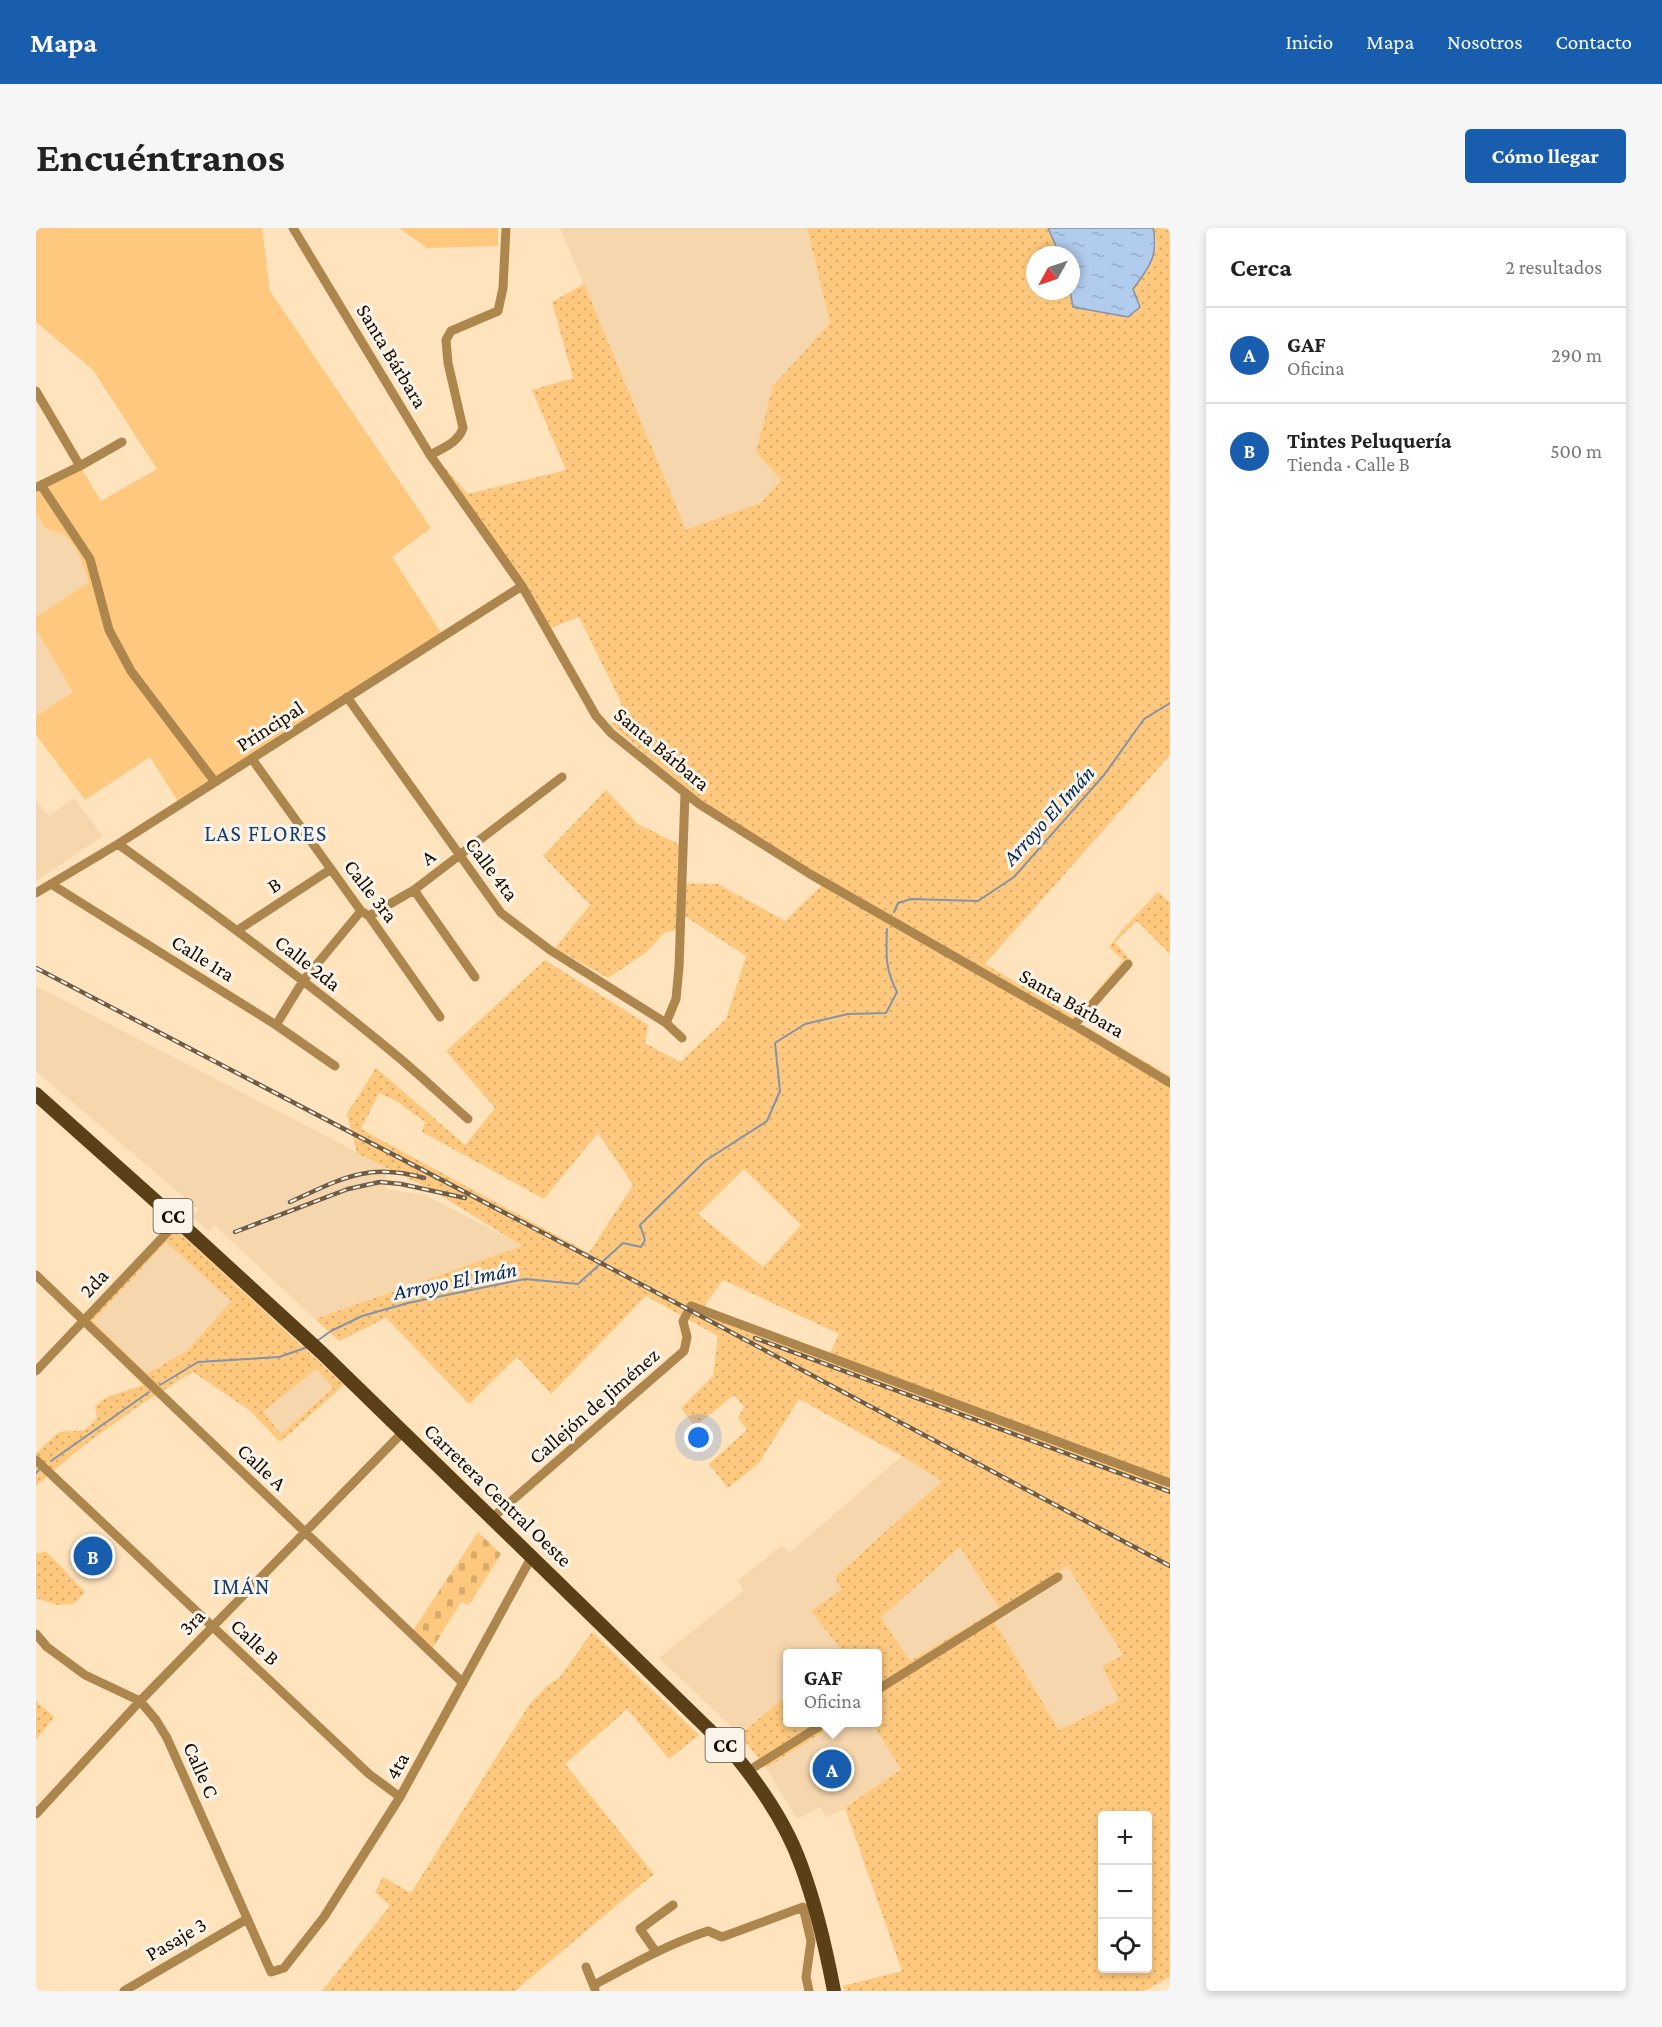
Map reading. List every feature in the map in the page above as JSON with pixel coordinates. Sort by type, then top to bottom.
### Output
[{"type":"main road","name":"Carretera Central Oeste","points":[[36,1094],[322,1353],[704,1724],[748,1771],[779,1820],[801,1864],[812,1899],[831,1989]]},
{"type":"street","name":"Santa Bárbara","points":[[293,228],[430,455],[522,586],[596,716],[610,733],[699,804],[810,874],[1074,1025],[1170,1083]]},
{"type":"street","points":[[430,455],[453,443],[461,435],[463,428],[448,363],[446,340],[451,331],[498,311],[504,288],[506,228]]},
{"type":"street","points":[[36,391],[80,466]]},
{"type":"street","points":[[122,442],[38,486],[90,559],[109,630],[131,672],[215,782]]},
{"type":"street","name":"Principal","points":[[36,893],[118,844],[522,586]]},
{"type":"street","name":"Calle 4ta","points":[[347,697],[501,914],[550,950],[666,1023],[682,1038]]},
{"type":"street","name":"Calle 3ra","points":[[252,759],[440,1017]]},
{"type":"street","name":"A","points":[[276,1025],[303,981],[365,914],[414,890],[562,777]]},
{"type":"street","points":[[666,1023],[676,999],[679,967],[685,793]]},
{"type":"street","name":"Calle 2da","points":[[118,844],[238,930],[303,981],[399,1058],[468,1119]]},
{"type":"street","name":"B","points":[[238,930],[331,869]]},
{"type":"street","name":"Calle 1ra","points":[[51,884],[276,1025],[335,1066]]},
{"type":"street","points":[[414,890],[475,977]]},
{"type":"street","points":[[1074,1025],[1128,964]]},
{"type":"street","name":"2da","points":[[36,1371],[178,1221]]},
{"type":"street","name":"Calle A","points":[[36,1275],[463,1683]]},
{"type":"street","name":"Callejón de Jiménez","points":[[492,1518],[684,1351],[687,1337],[683,1321],[691,1306],[1170,1483]]},
{"type":"street","name":"3ra","points":[[36,1814],[140,1701],[403,1432]]},
{"type":"street","name":"Calle B","points":[[36,1460],[369,1774],[400,1797]]},
{"type":"street","name":"4ta","points":[[271,1972],[284,1968],[324,1917],[400,1797],[531,1558]]},
{"type":"street","points":[[882,1687],[1058,1577]]},
{"type":"street","name":"Calle C","points":[[36,1634],[47,1647],[85,1675],[140,1701],[156,1720],[167,1738],[271,1972]]},
{"type":"street","points":[[748,1771],[818,1727]]},
{"type":"street","points":[[656,1952],[640,1929],[673,1905]]},
{"type":"street","points":[[586,1967],[595,1988],[656,1952],[708,1931],[722,1938],[803,1907],[811,1941],[806,1977],[809,1991]]},
{"type":"street","name":"Pasaje 3","points":[[124,1991],[247,1918]]},
{"type":"shaded area","points":[[560,228],[807,228],[830,324],[773,386],[781,480],[760,503],[686,531]]},
{"type":"shaded area","points":[[36,513],[46,529],[64,534],[78,552],[89,582],[36,617]]},
{"type":"shaded area","points":[[36,629],[73,692],[36,716]]},
{"type":"shaded area","points":[[74,798],[103,836],[36,881],[36,801],[49,816]]},
{"type":"shaded area","points":[[36,986],[386,1167],[386,1189],[425,1195],[523,1246],[315,1319],[215,1226],[209,1231],[192,1217],[199,1210],[36,1071]]},
{"type":"shaded area","points":[[166,1242],[232,1301],[188,1350],[147,1375],[93,1321]]},
{"type":"shaded area","points":[[315,1369],[334,1388],[281,1435],[263,1413]]},
{"type":"shaded area","points":[[902,1456],[942,1481],[835,1577],[841,1590],[812,1611],[841,1649],[783,1649],[783,1698],[740,1735],[659,1658],[744,1590],[738,1581],[782,1545],[789,1553]]},
{"type":"shaded area","points":[[960,1547],[999,1608],[910,1662],[881,1618]]},
{"type":"shaded area","points":[[1067,1566],[1123,1655],[1119,1700],[1059,1730],[993,1619]]},
{"type":"shaded area","points":[[832,1727],[875,1727],[901,1769],[843,1810],[826,1817],[820,1807],[797,1819],[766,1768]]},
{"type":"green space","points":[[36,228],[262,228],[270,291],[431,528],[392,557],[442,634],[179,803],[150,757],[85,800],[36,735],[36,716],[73,692],[36,629],[36,617],[89,582],[78,552],[64,534],[46,529],[36,513],[36,492],[80,466],[101,501],[157,469],[93,370],[36,322]]},
{"type":"green space","points":[[399,228],[498,228],[498,246],[427,248]]},
{"type":"green space","points":[[807,228],[1048,228],[1056,246],[1026,246],[1026,300],[1072,300],[1073,307],[1133,289],[1148,270],[1157,244],[1153,228],[1170,228],[1170,755],[985,964],[1075,1017],[1123,960],[1109,947],[1122,930],[1158,892],[1170,903],[1170,954],[1137,921],[1115,942],[1133,964],[1079,1023],[1170,1076],[1170,1977],[1144,1991],[845,1991],[843,1986],[902,1971],[845,1808],[901,1769],[875,1727],[882,1727],[882,1649],[839,1649],[811,1611],[841,1590],[835,1577],[942,1481],[799,1399],[759,1463],[728,1488],[709,1464],[747,1430],[738,1418],[744,1407],[734,1395],[695,1427],[681,1408],[713,1376],[718,1336],[646,1296],[551,1394],[517,1357],[469,1404],[386,1318],[339,1341],[315,1319],[522,1246],[432,1190],[357,1153],[347,1114],[376,1068],[465,1145],[495,1108],[446,1051],[545,960],[648,1025],[645,1043],[680,1062],[726,1019],[746,956],[680,913],[680,929],[664,933],[647,952],[608,978],[555,948],[590,905],[543,856],[606,790],[638,824],[680,845],[678,883],[718,884],[785,921],[826,881],[703,802],[610,724],[626,717],[579,617],[546,630],[438,460],[468,494],[566,470],[532,390],[573,378],[552,302],[584,284],[686,530],[760,503],[781,480],[756,452],[773,386],[830,323]],"holes":[[[379,1093],[395,1100],[425,1122],[422,1132],[544,1199],[598,1133],[633,1185],[589,1253],[361,1129]],[[744,1169],[801,1225],[763,1267],[698,1214]],[[723,1280],[839,1334],[829,1355],[702,1309]],[[960,1547],[999,1608],[910,1661],[881,1618]],[[1067,1566],[1123,1655],[1102,1666],[1119,1700],[1059,1730],[993,1619]]]},
{"type":"green space","points":[[171,1225],[344,1385],[280,1442],[249,1410],[193,1372],[143,1403],[83,1446],[36,1486],[36,1453],[59,1432],[85,1430],[97,1418],[95,1406],[107,1397],[143,1385],[80,1322]],"holes":[[[166,1242],[231,1301],[188,1350],[147,1374],[93,1321]],[[316,1369],[333,1388],[281,1434],[263,1412]]]},
{"type":"green space","points":[[478,1532],[501,1554],[469,1605],[461,1602],[432,1649],[412,1632]]},
{"type":"green space","points":[[46,1551],[85,1592],[74,1604],[57,1605],[36,1598],[36,1554]]},
{"type":"green space","points":[[592,1632],[699,1735],[669,1759],[627,1709],[565,1764],[654,1874],[515,1991],[322,1991],[390,1906],[375,1892],[383,1877],[411,1893],[529,1705],[547,1686],[560,1677]]},
{"type":"green space","points":[[783,1698],[783,1727],[832,1727],[766,1768],[740,1735]]},
{"type":"green space","points":[[36,1701],[54,1717],[36,1740]]},
{"type":"water","points":[[1048,228],[1153,228],[1154,254],[1133,289],[1140,307],[1128,317],[1073,307],[1072,300],[1080,300],[1080,246],[1056,246]]},
{"type":"waterway","name":"Arroyo El Imán","points":[[894,912],[898,903],[911,899],[978,901],[1014,877],[1104,775],[1144,719],[1170,703]]},
{"type":"waterway","name":"Arroyo El Imán","points":[[317,1341],[331,1331],[362,1316],[408,1303],[525,1279],[578,1284],[623,1243],[641,1247],[645,1240],[640,1225],[705,1161],[767,1121],[780,1091],[775,1043],[805,1024],[848,1014],[886,1013],[897,992],[887,962],[887,929]]},
{"type":"waterway","name":"Arroyo El Imán","points":[[160,1385],[198,1362],[279,1357],[308,1347]]},
{"type":"waterway","name":"Arroyo El Imán","points":[[51,1461],[149,1392]]},
{"type":"waterway","name":"Arroyo El Imán","points":[[36,1473],[39,1470]]},
{"type":"railway","points":[[36,968],[616,1271],[1170,1566]]},
{"type":"railway","points":[[290,1202],[324,1186],[370,1172],[404,1173],[424,1178]]},
{"type":"railway","points":[[235,1232],[348,1189],[380,1182],[401,1184],[465,1198]]},
{"type":"railway","points":[[755,1338],[1170,1492]]},
{"type":"place","name":"Tintes Peluquería","points":[[93,1556]]},
{"type":"place","name":"GAF","points":[[832,1769]]},
{"type":"district","name":"LAS FLORES","points":[[266,833]]},
{"type":"district","name":"IMÁN","points":[[242,1586]]}]
